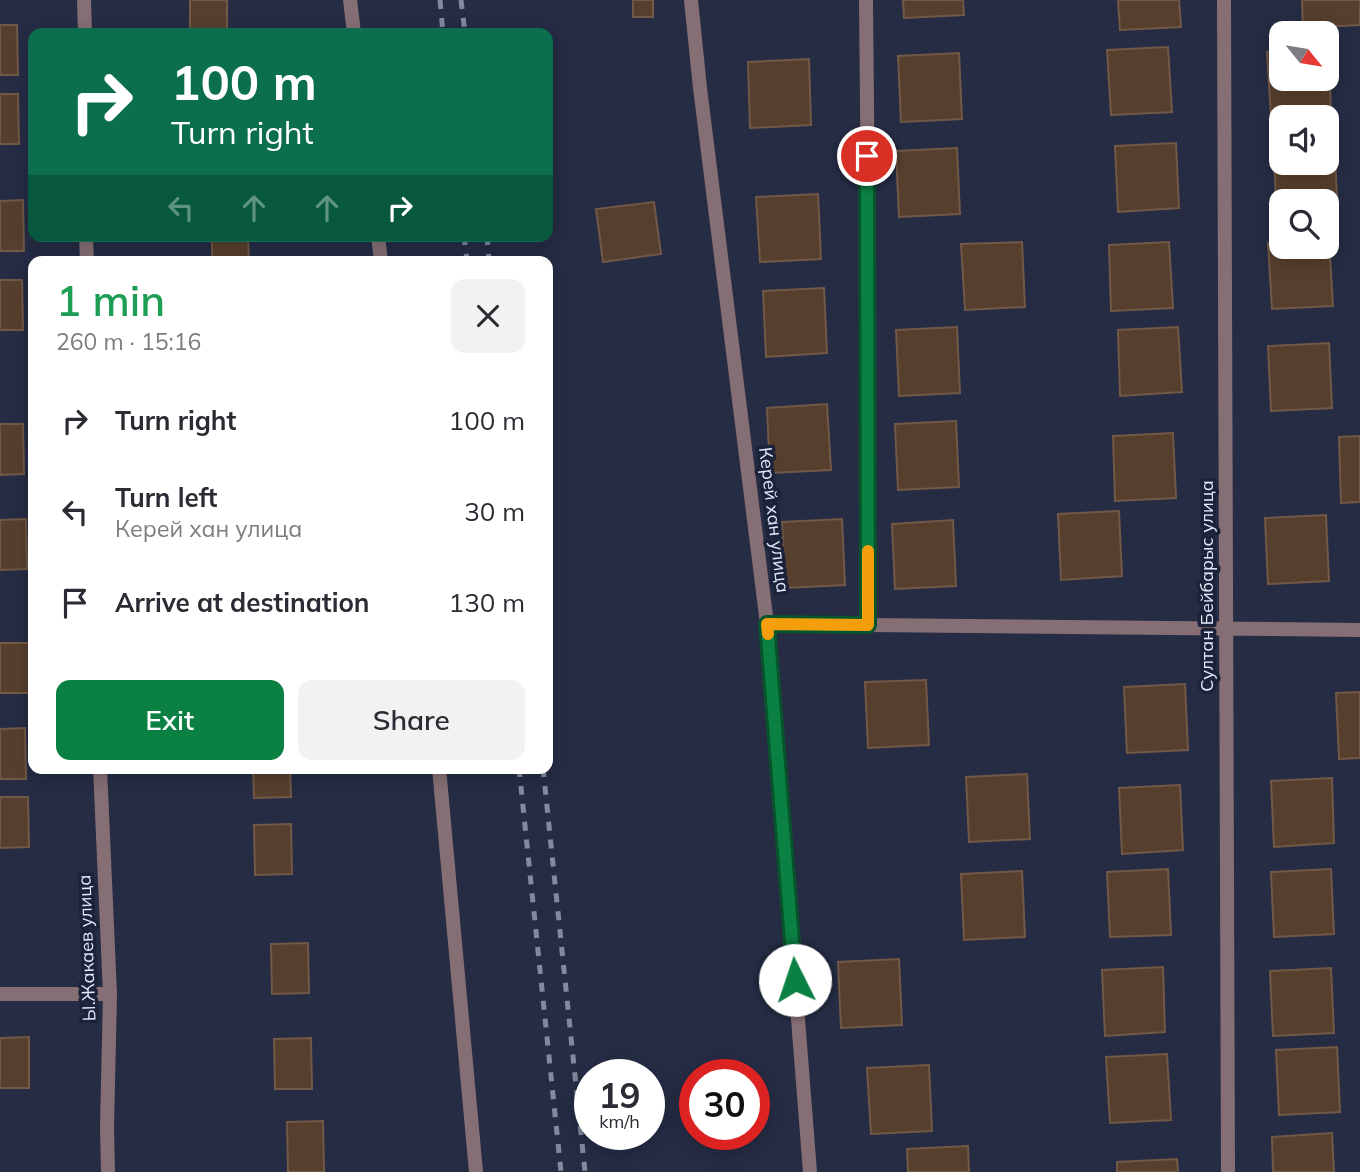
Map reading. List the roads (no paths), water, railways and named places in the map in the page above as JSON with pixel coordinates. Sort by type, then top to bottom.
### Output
[{"type":"street","points":[[84,0],[85,28]]},
{"type":"street","points":[[350,0],[353,28]]},
{"type":"street","name":"Керей хан улица","points":[[691,0],[767,624],[810,1172]]},
{"type":"street","points":[[866,0],[868,625]]},
{"type":"street","name":"Султан Бейбарыс улица","points":[[1224,0],[1228,1172]]},
{"type":"street","points":[[767,624],[1360,630]]},
{"type":"street","name":"Ы.Жакаев улица","points":[[100,774],[110,994],[108,1172]]},
{"type":"street","points":[[440,774],[476,1172]]},
{"type":"street","points":[[0,993],[110,994]]},
{"type":"railway","points":[[440,0],[443,28]]},
{"type":"railway","points":[[461,0],[464,28]]},
{"type":"railway","points":[[465,242],[466,256]]},
{"type":"railway","points":[[487,242],[489,256]]},
{"type":"railway","points":[[520,774],[561,1172]]},
{"type":"railway","points":[[544,774],[585,1172]]}]
